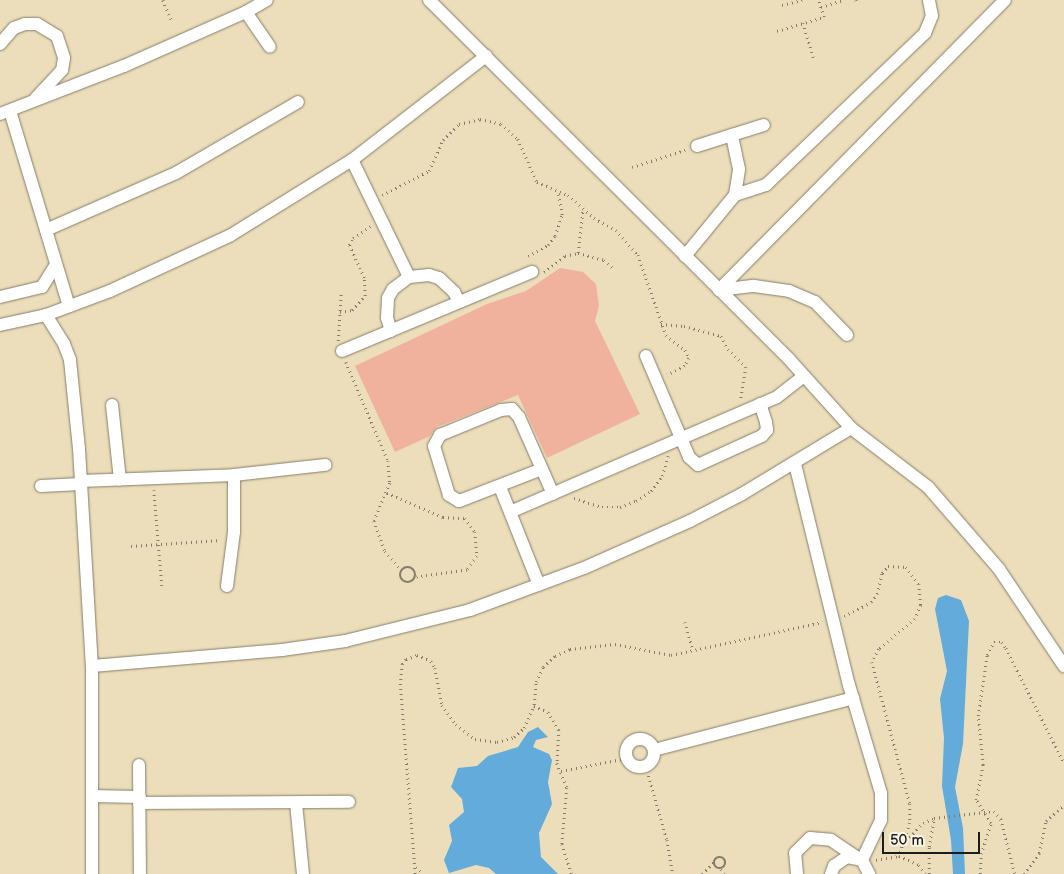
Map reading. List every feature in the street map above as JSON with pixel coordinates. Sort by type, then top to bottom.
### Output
[{"type":"street","points":[[69,306],[46,230],[5,113],[246,12],[267,0]]},
{"type":"street","points":[[429,0],[804,376],[851,428],[904,466],[954,515],[999,569],[1060,650],[1064,666]]},
{"type":"street","points":[[735,195],[766,185],[926,33],[932,16],[929,0]]},
{"type":"street","points":[[719,290],[1005,0]]},
{"type":"street","points":[[246,12],[270,47]]},
{"type":"street","points":[[0,44],[14,28],[37,24],[48,28],[62,47],[62,70],[32,102]]},
{"type":"street","points":[[0,325],[46,315],[69,306],[171,265],[230,235],[352,160],[486,56]]},
{"type":"street","points":[[46,230],[176,173],[298,102]]},
{"type":"street","points":[[697,146],[764,125]]},
{"type":"street","points":[[685,256],[735,195],[739,169],[732,135]]},
{"type":"street","points":[[352,160],[409,277]]},
{"type":"street","points":[[0,296],[42,287],[56,265]]},
{"type":"street","points":[[342,351],[532,272]]},
{"type":"street","points":[[391,331],[387,318],[388,298],[393,290],[409,277],[424,275],[439,278],[454,292],[459,302]]},
{"type":"street","points":[[719,290],[754,286],[789,291],[816,302],[847,334]]},
{"type":"street","points":[[46,315],[64,344],[70,360],[81,483],[92,666],[92,874]]},
{"type":"street","points":[[646,356],[655,377],[675,440],[692,462],[705,464],[762,436],[767,430],[760,404]]},
{"type":"street","points":[[510,512],[786,392],[804,376]]},
{"type":"street","points":[[112,405],[120,480]]},
{"type":"street","points":[[542,469],[465,501],[453,500],[434,451],[436,439],[501,410],[512,409],[520,417],[542,469],[556,492]]},
{"type":"street","points":[[92,666],[282,650],[345,641],[452,615],[539,585],[690,521],[794,464],[851,428]]},
{"type":"street","points":[[794,464],[853,698],[883,807],[881,820],[863,864]]},
{"type":"street","points":[[41,486],[153,478],[234,475],[325,465]]},
{"type":"street","points":[[227,586],[233,539],[234,475]]},
{"type":"street","points":[[500,487],[539,585]]},
{"type":"street","points":[[654,750],[853,698]]},
{"type":"street","points":[[636,739],[650,742],[654,750],[653,760],[646,766],[637,767],[627,758],[626,748],[636,739]]},
{"type":"street","points":[[139,765],[140,874]]},
{"type":"street","points":[[92,796],[140,800],[296,803],[349,802]]},
{"type":"street","points":[[296,803],[303,874]]},
{"type":"street","points":[[797,874],[795,853],[810,838],[831,840],[863,864]]},
{"type":"street","points":[[831,874],[840,860],[863,864]]},
{"type":"path","points":[[164,0],[172,19]]},
{"type":"path","points":[[782,5],[802,0]]},
{"type":"path","points":[[777,31],[824,17],[818,0]]},
{"type":"path","points":[[821,7],[843,0]]},
{"type":"path","points":[[803,23],[814,59]]},
{"type":"path","points":[[372,200],[429,171],[450,131],[469,120],[480,119],[502,124],[510,130],[523,149],[536,182],[568,196],[594,218],[616,230],[638,255],[666,335],[685,350],[689,358],[678,370],[655,377]]},
{"type":"path","points":[[632,167],[697,146]]},
{"type":"path","points":[[528,256],[548,245],[560,226],[562,215],[558,192]]},
{"type":"path","points":[[578,253],[583,208]]},
{"type":"path","points":[[340,312],[352,310],[365,296],[364,278],[350,250],[350,241],[381,220]]},
{"type":"path","points":[[532,272],[544,272],[565,256],[578,253],[604,260],[614,270]]},
{"type":"path","points":[[341,292],[337,335],[387,456],[390,472],[387,493],[375,514],[375,528],[385,551],[402,570]]},
{"type":"path","points":[[661,324],[684,326],[720,336],[732,354],[741,359],[746,367],[741,388],[742,411]]},
{"type":"path","points":[[556,492],[602,508],[620,507],[636,501],[651,491],[662,476],[675,440]]},
{"type":"path","points":[[153,478],[162,586]]},
{"type":"path","points":[[387,493],[443,517],[465,518],[475,532],[477,556],[467,570],[416,577],[412,582],[406,583],[400,576],[402,570]]},
{"type":"path","points":[[131,546],[233,539]]},
{"type":"path","points":[[415,874],[400,685],[402,664],[417,655],[431,661],[435,668],[439,696],[448,714],[465,732],[486,742],[508,740],[520,734],[534,706],[536,682],[543,667],[555,656],[570,648],[599,643],[626,646],[660,655],[693,650],[833,620],[870,602],[877,594],[882,573],[888,566],[906,567],[919,584],[921,605],[915,619],[879,649],[872,662],[910,804],[905,841],[899,856]]},
{"type":"path","points":[[402,570],[413,568],[416,577]]},
{"type":"path","points":[[685,622],[693,650]]},
{"type":"path","points":[[980,874],[981,854],[991,823],[981,812],[975,793],[984,765],[978,716],[987,655],[994,642],[1002,642],[1006,648],[1064,763]]},
{"type":"path","points":[[534,706],[548,712],[558,725],[557,763],[567,788],[562,844],[572,874]]},
{"type":"path","points":[[561,771],[627,758]]},
{"type":"path","points":[[646,766],[667,840],[673,874]]},
{"type":"path","points":[[1024,874],[1039,853],[1046,821],[1064,805]]},
{"type":"path","points":[[905,841],[923,823],[936,817],[981,812],[999,814],[1015,874]]},
{"type":"path","points":[[928,874],[929,847],[936,817]]},
{"type":"path","points":[[863,864],[899,856],[910,859],[928,874]]},
{"type":"path","points":[[702,874],[718,857],[724,859],[725,864],[721,869]]},
{"type":"path","points":[[714,862],[716,867],[725,874]]},
{"type":"path","points":[[415,866],[423,874]]},
{"type":"water","points":[[946,595],[961,600],[969,621],[963,744],[955,787],[963,828],[965,874],[953,874],[951,840],[942,786],[944,738],[940,699],[947,671],[935,609],[938,598]]},
{"type":"water","points":[[538,727],[548,737],[536,740],[533,747],[549,754],[552,760],[548,782],[552,804],[539,833],[541,857],[558,874],[496,874],[489,868],[476,865],[449,873],[444,860],[452,841],[449,825],[464,812],[462,799],[451,787],[458,768],[477,766],[488,756],[518,747],[528,732]]},
{"type":"building","points":[[560,268],[583,272],[596,284],[599,306],[595,321],[640,414],[547,458],[518,395],[437,427],[430,436],[395,452],[355,366],[487,304],[526,291]]}]
